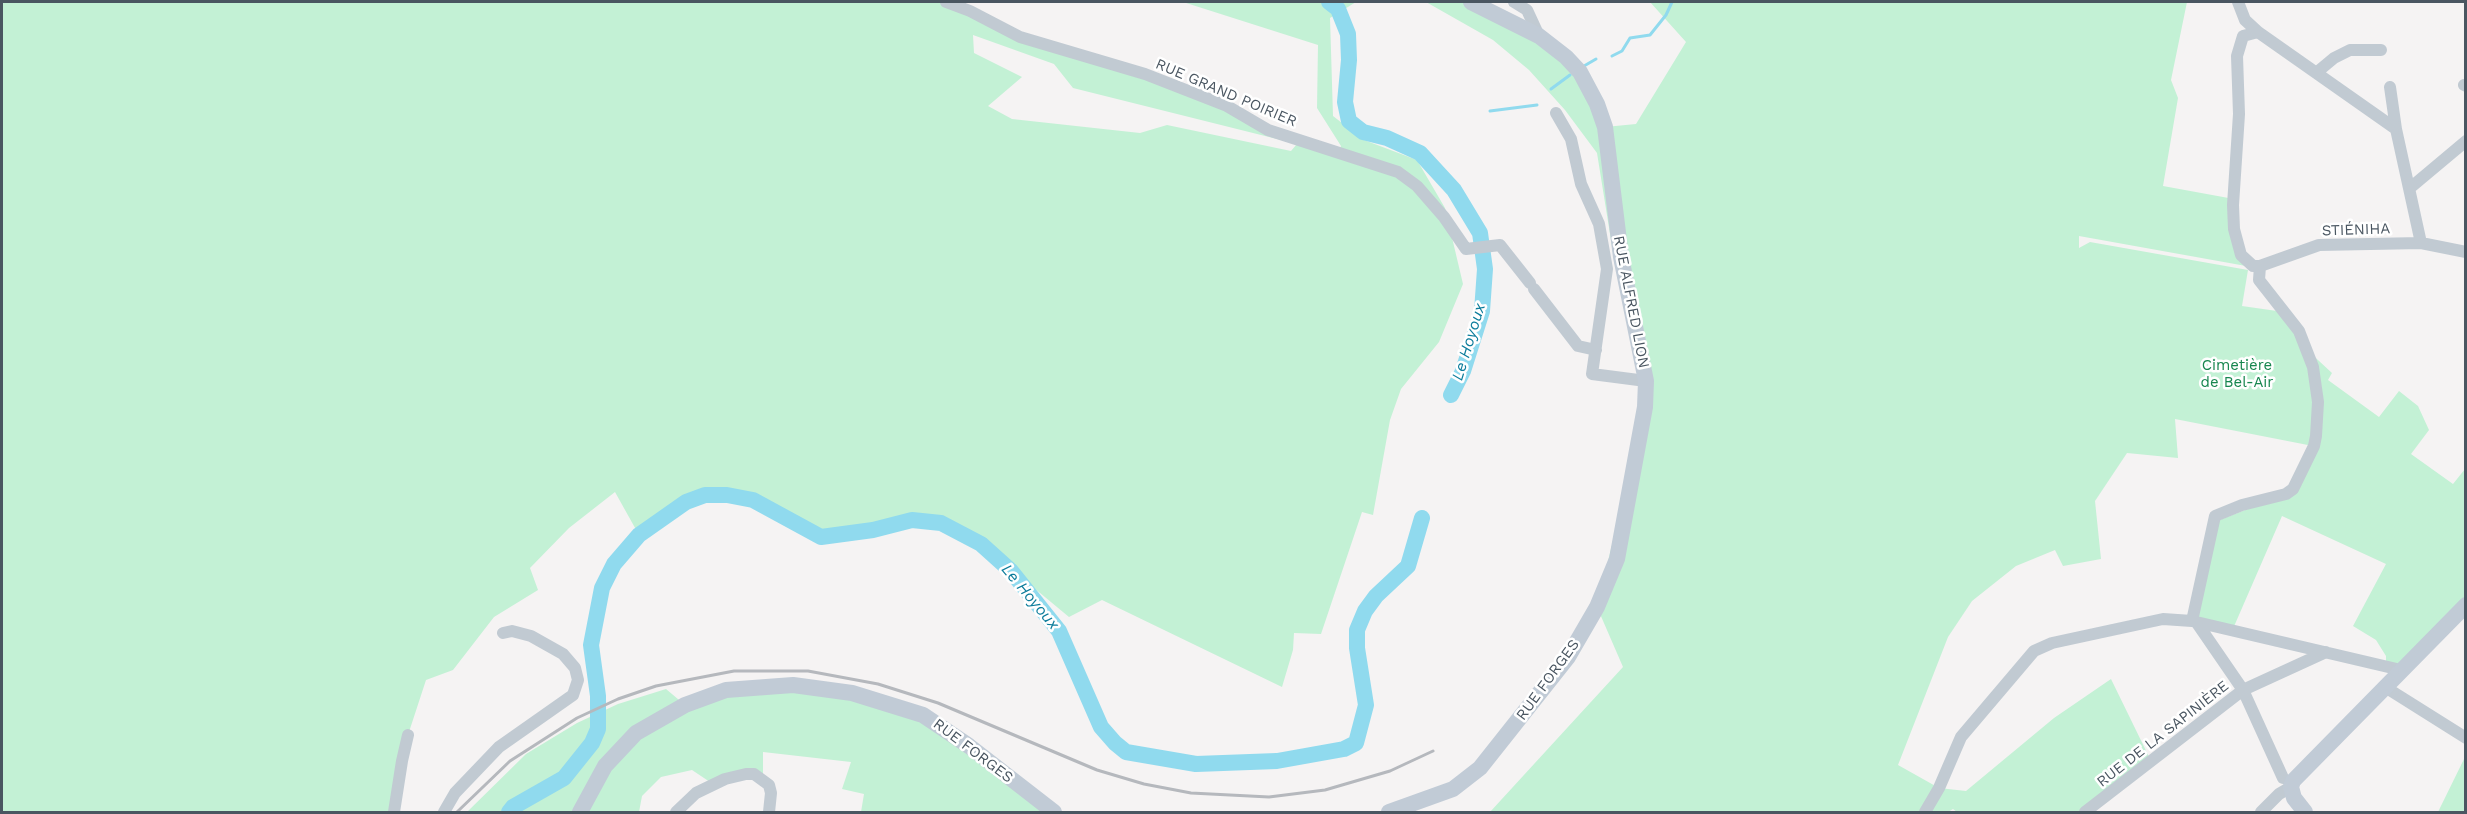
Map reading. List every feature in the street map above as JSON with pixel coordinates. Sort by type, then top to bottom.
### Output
[{"type":"main road","name":"RUE ALFRED LION","points":[[1471,2],[1539,36],[1566,57],[1580,72],[1597,104],[1605,127],[1621,257],[1646,381]]},
{"type":"main road","name":"RUE FORGES","points":[[1389,813],[1453,789],[1480,768],[1568,657],[1598,607],[1617,559],[1645,407],[1646,381]]},
{"type":"main road","points":[[2305,813],[2287,783],[2466,605]]},
{"type":"main road","name":"RUE FORGES","points":[[580,813],[606,766],[636,733],[685,705],[726,690],[793,685],[852,693],[923,715],[969,746],[1054,813]]},
{"type":"street","name":"RUE GRAND POIRIER","points":[[946,2],[970,10],[1020,37],[1189,90],[1227,106],[1268,130],[1398,172],[1417,186],[1444,217],[1466,249],[1500,246],[1578,346],[1596,350]]},
{"type":"street","points":[[1514,2],[1527,10],[1539,36]]},
{"type":"street","points":[[2238,2],[2245,20],[2258,32],[2396,129]]},
{"type":"street","points":[[2258,32],[2243,36],[2237,56],[2239,114],[2232,217],[2241,255],[2247,263],[2260,266],[2259,280],[2299,331],[2313,367],[2318,402],[2314,446],[2293,489],[2286,494],[2242,505],[2215,516],[2195,622],[2243,690],[2287,783],[2262,813]]},
{"type":"street","points":[[2316,73],[2334,58],[2350,50],[2381,50]]},
{"type":"street","points":[[2390,87],[2396,129],[2421,243]]},
{"type":"street","name":"RUE ALFRED LION","points":[[1556,113],[1571,140],[1581,184],[1599,224],[1607,269],[1592,374],[1646,381]]},
{"type":"street","points":[[2410,188],[2466,141]]},
{"type":"street","name":"STIÉNIHA","points":[[2260,266],[2319,245],[2421,243],[2466,252]]},
{"type":"street","points":[[1925,813],[1939,788],[1961,737],[2034,651],[2052,643],[2097,631],[2163,619],[2195,622],[2401,670]]},
{"type":"street","points":[[444,813],[455,793],[499,747],[573,695],[578,680],[575,668],[563,654],[531,636],[512,632],[503,633]]},
{"type":"street","name":"RUE DE LA SAPINIÈRE","points":[[2085,813],[2243,690],[2326,652]]},
{"type":"street","points":[[2385,687],[2466,738]]},
{"type":"street","points":[[394,813],[408,735]]},
{"type":"street","points":[[676,813],[696,793],[725,779],[754,774],[768,785],[771,794],[769,813]]},
{"type":"green space","points":[[2,2],[946,2],[992,23],[1145,74],[1268,130],[1339,152],[1341,146],[1317,108],[1318,45],[1183,2],[1356,2],[1330,18],[1333,116],[1364,140],[1417,160],[1445,208],[1463,284],[1439,342],[1401,389],[1390,420],[1373,515],[1362,512],[1321,634],[1294,633],[1293,650],[1282,687],[1102,600],[1069,617],[981,544],[941,523],[912,520],[873,530],[821,537],[753,500],[727,495],[705,495],[686,502],[639,535],[615,492],[569,528],[530,568],[538,590],[494,617],[453,670],[426,680],[408,735],[394,812],[2,812]],"holes":[[[973,35],[1054,64],[1073,88],[1297,144],[1291,151],[1167,125],[1140,133],[1012,119],[988,106],[1022,77],[974,53]]]},
{"type":"green space","name":"Cimetière de Bel-Air","points":[[1426,2],[1471,2],[1566,57],[1605,127],[1636,124],[1686,42],[1650,2],[2187,2],[2171,80],[2178,98],[2163,186],[2234,199],[2246,266],[2079,236],[2079,248],[2090,242],[2248,270],[2242,306],[2284,312],[2305,348],[2332,373],[2328,380],[2379,417],[2399,391],[2418,406],[2429,430],[2411,454],[2453,484],[2465,469],[2465,605],[2401,670],[2386,667],[2386,656],[2376,640],[2353,626],[2386,564],[2282,516],[2232,631],[2197,623],[2212,523],[2286,494],[2313,446],[2175,419],[2178,458],[2127,453],[2095,501],[2101,559],[2063,566],[2055,550],[2016,566],[1972,601],[1948,637],[1898,765],[1939,788],[1966,791],[2054,718],[2111,679],[2152,763],[2085,812],[1957,812],[1953,809],[1948,812],[1490,812],[1623,667],[1597,607],[1645,407],[1615,265],[1597,153],[1565,110],[1529,70],[1493,40]]},
{"type":"green space","points":[[759,686],[907,708],[1054,812],[861,812],[864,794],[842,789],[851,762],[763,752],[763,779],[754,774],[713,784],[692,770],[661,777],[642,796],[639,812],[467,812],[526,754],[577,723],[618,704],[666,689],[685,705]]},
{"type":"green space","points":[[2465,757],[2465,812],[2438,812]]},
{"type":"waterway","name":"Le Hoyoux","points":[[1329,2],[1338,9],[1348,34],[1349,60],[1345,102],[1349,121],[1363,132],[1387,138],[1420,153],[1454,190],[1480,233],[1485,269],[1482,311],[1463,371],[1451,395]]},
{"type":"waterway","points":[[1612,56],[1622,51],[1630,38],[1650,35],[1666,15],[1672,2]]},
{"type":"waterway","points":[[1584,66],[1596,59]]},
{"type":"waterway","points":[[1551,89],[1570,75]]},
{"type":"waterway","points":[[1490,111],[1537,105]]},
{"type":"waterway","name":"Le Hoyoux","points":[[509,812],[513,807],[564,778],[592,743],[598,729],[598,696],[591,645],[602,588],[614,564],[639,535],[686,502],[705,495],[727,495],[753,500],[821,537],[873,530],[912,520],[941,523],[981,544],[1011,571],[1059,631],[1101,727],[1115,743],[1126,752],[1196,764],[1277,761],[1344,749],[1356,743],[1366,705],[1357,648],[1357,630],[1365,611],[1376,596],[1408,566],[1422,518]]},
{"type":"railway","points":[[457,812],[510,761],[577,718],[618,699],[656,686],[734,671],[808,671],[878,684],[938,703],[1097,770],[1144,784],[1191,793],[1269,797],[1325,790],[1390,771],[1433,751]]}]
